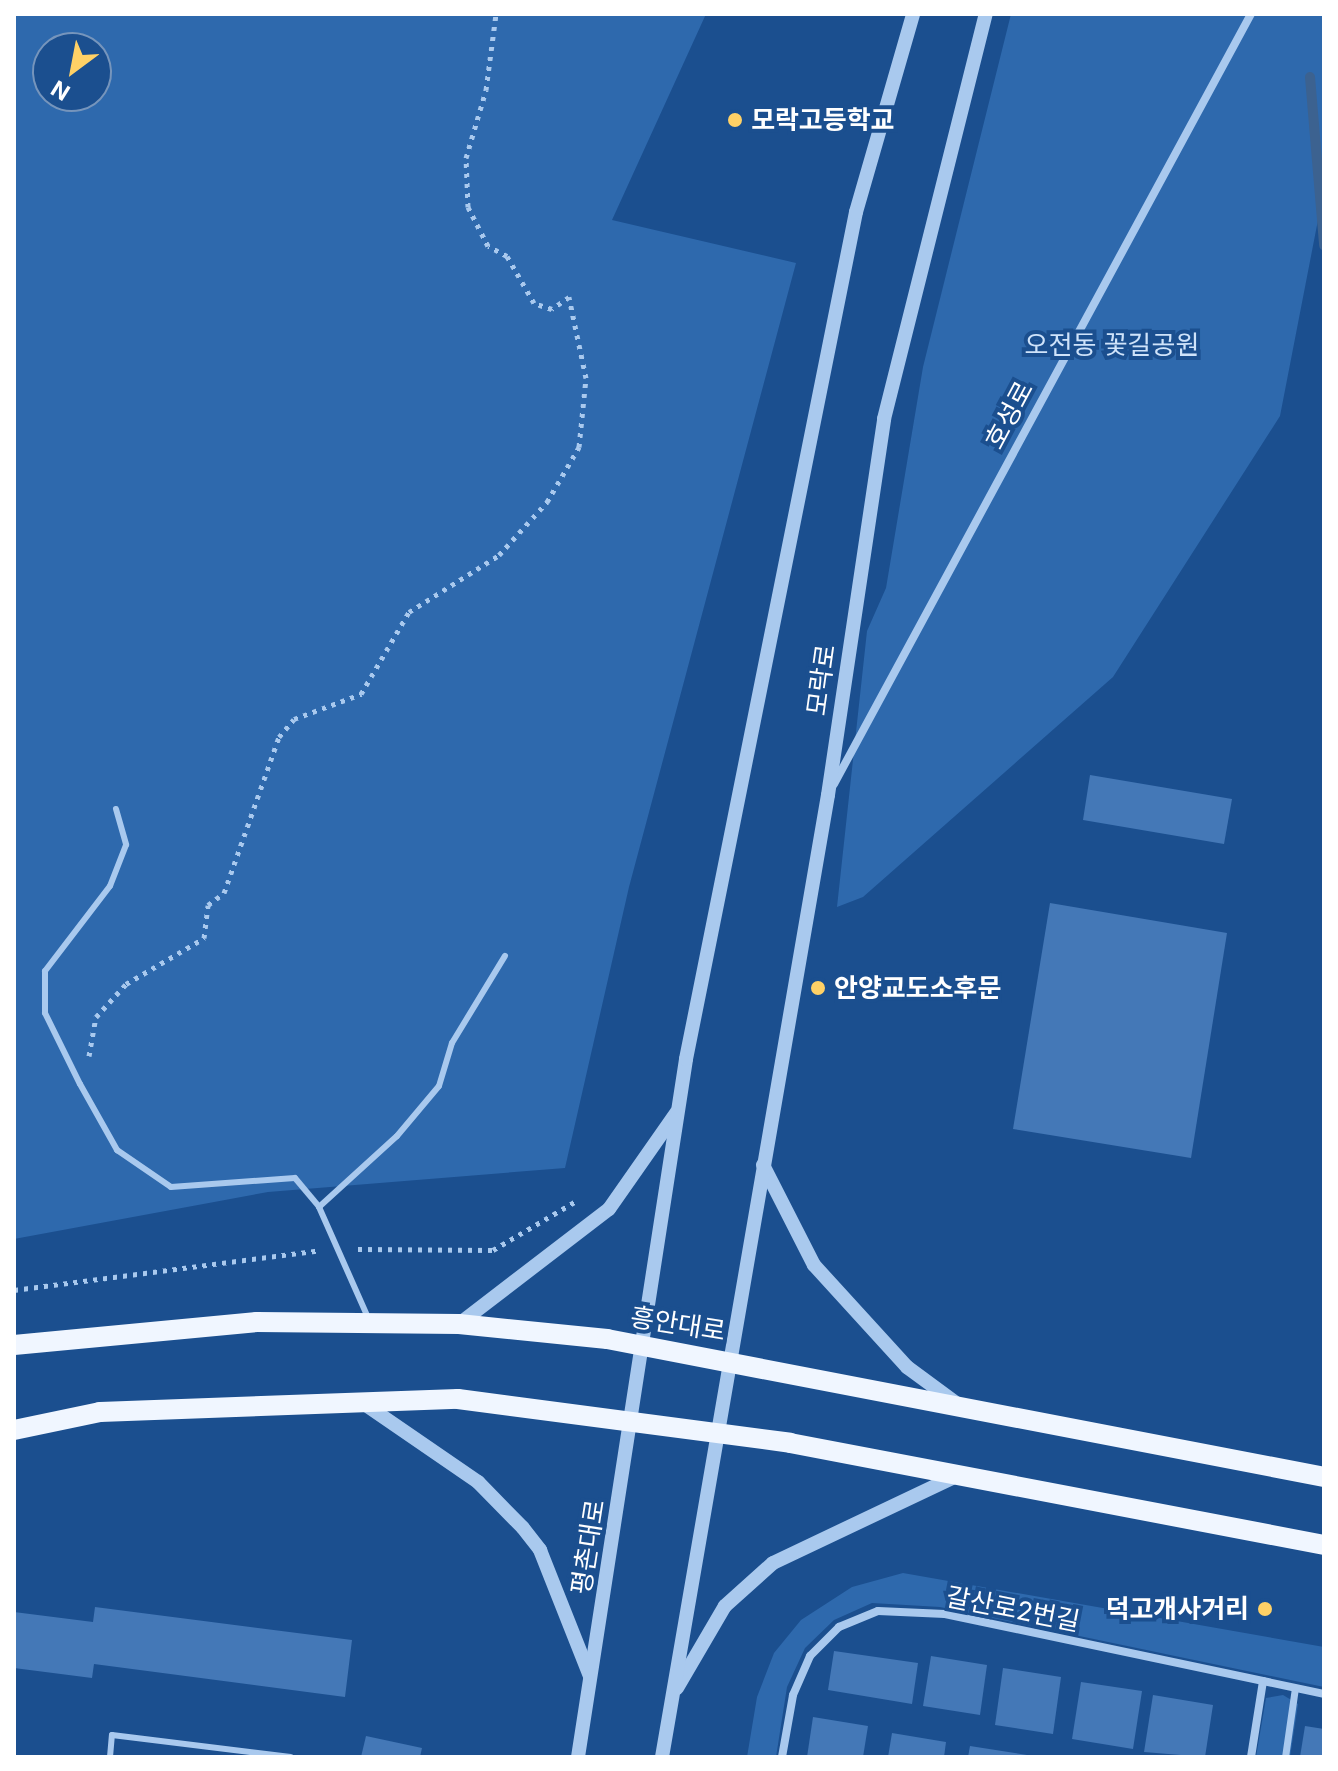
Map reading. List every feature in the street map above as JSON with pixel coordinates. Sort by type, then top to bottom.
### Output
[{"type":"main road","name":"흥안대로","points":[[14,1345],[210,1325],[459,1324],[647,1344],[1324,1477]]},
{"type":"main road","points":[[14,1430],[100,1412],[360,1400],[458,1399],[633,1418],[718,1432],[1324,1545]]},
{"type":"street","points":[[647,1344],[680,1109],[840,287],[913,14]]},
{"type":"street","name":"모락로","points":[[731,1359],[828,795],[884,419],[986,14]]},
{"type":"street","name":"호성로","points":[[828,795],[1209,84],[1251,14]]},
{"type":"street","points":[[459,1324],[609,1209],[680,1109]]},
{"type":"street","points":[[763,1164],[814,1265],[907,1367],[956,1403]]},
{"type":"street","name":"평촌대로","points":[[578,1757],[647,1344]]},
{"type":"street","points":[[662,1757],[731,1359]]},
{"type":"street","points":[[360,1400],[478,1482],[523,1528],[540,1550],[591,1677]]},
{"type":"street","points":[[672,1695],[743,1585],[799,1547],[958,1475]]},
{"type":"street","name":"갈산로2번길","points":[[782,1757],[793,1695],[810,1656],[839,1627],[878,1611],[945,1614],[1324,1694]]},
{"type":"street","points":[[1251,1757],[1263,1681]]},
{"type":"street","points":[[1285,1757],[1295,1688]]},
{"type":"lane","points":[[116,809],[126,845],[110,886],[45,971],[45,1013],[80,1084],[117,1150],[171,1187],[295,1178],[319,1207],[370,1323]]},
{"type":"lane","points":[[319,1207],[397,1136],[439,1086],[452,1043],[505,956]]},
{"type":"lane","points":[[110,1757],[112,1735],[291,1757]]},
{"type":"path","points":[[80,1084],[96,1017],[126,984],[204,938],[208,905],[224,893],[279,737],[294,719],[361,694],[409,612],[499,555],[547,502],[579,447],[586,378],[569,297],[552,309],[534,303],[507,256],[488,246],[468,207],[466,158],[486,90],[496,14]]},
{"type":"green space","points":[[14,14],[706,14],[612,220],[796,263],[629,887],[565,1168],[268,1192],[14,1239]]},
{"type":"green space","name":"오전동 꽃길공원","points":[[1011,14],[1324,14],[1324,189],[1280,416],[1113,677],[863,897],[837,907],[867,631],[886,588],[923,367]]},
{"type":"green space","points":[[903,1573],[1324,1647],[1324,1687],[940,1607],[872,1603],[834,1620],[805,1648],[787,1687],[776,1757],[747,1757],[757,1697],[774,1653],[801,1620],[852,1587]]},
{"type":"green space","points":[[1283,1695],[1298,1704],[1290,1757],[1256,1757],[1266,1698]]},
{"type":"building","points":[[1090,775],[1232,799],[1224,844],[1083,820]]},
{"type":"building","points":[[1050,903],[1227,933],[1191,1158],[1013,1129]]},
{"type":"building","points":[[95,1607],[352,1640],[345,1697],[94,1664],[92,1678],[14,1668],[14,1612],[93,1622]]},
{"type":"building","points":[[834,1651],[918,1663],[912,1704],[828,1690]]},
{"type":"building","points":[[931,1656],[987,1665],[980,1715],[923,1706]]},
{"type":"building","points":[[1003,1668],[1061,1677],[1053,1734],[995,1725]]},
{"type":"building","points":[[1081,1682],[1142,1691],[1133,1749],[1072,1739]]},
{"type":"building","points":[[1153,1695],[1213,1705],[1205,1757],[1144,1752]]},
{"type":"building","points":[[813,1717],[868,1726],[863,1757],[807,1757]]},
{"type":"building","points":[[1305,1726],[1324,1729],[1324,1757],[1300,1757]]},
{"type":"building","points":[[892,1733],[946,1742],[944,1757],[888,1757]]},
{"type":"building","points":[[366,1736],[422,1748],[420,1757],[361,1757]]},
{"type":"building","points":[[970,1746],[1027,1755],[1027,1757],[968,1757]]},
{"type":"waterway","points":[[1310,77],[1324,245]]},
{"type":"place","name":"모락고등학교","points":[[735,120]]},
{"type":"place","name":"안양교도소후문","points":[[818,988]]},
{"type":"place","name":"덕고개사거리","points":[[1265,1609]]}]
